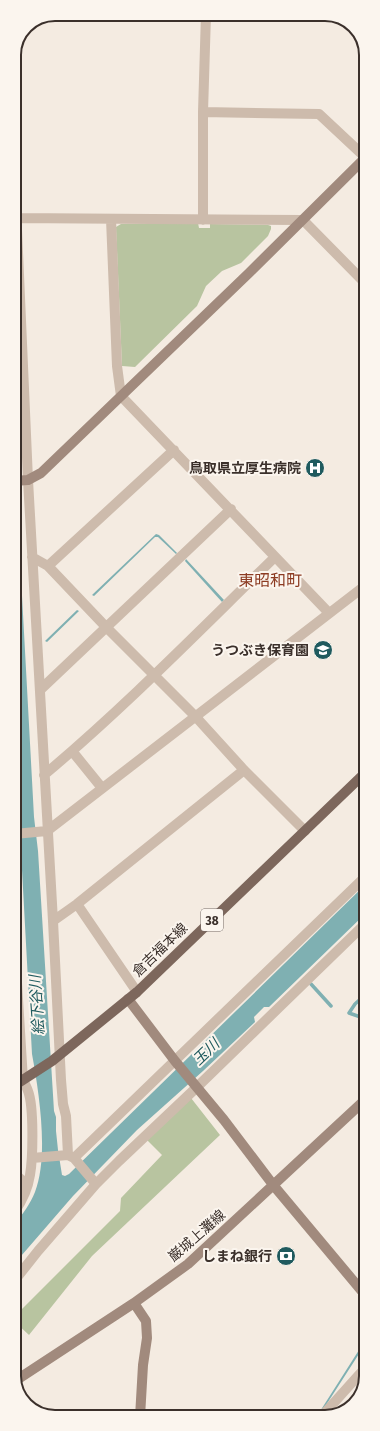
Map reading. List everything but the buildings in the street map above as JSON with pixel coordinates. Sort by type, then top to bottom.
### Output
[{"type":"main road","name":"倉吉福本線","points":[[22,1081],[52,1061],[137,992],[359,779]]},
{"type":"street","points":[[203,220],[203,112],[206,21]]},
{"type":"street","points":[[203,112],[320,114],[359,151]]},
{"type":"street","points":[[21,481],[41,473],[303,220],[359,163]]},
{"type":"street","points":[[21,218],[303,220],[359,277]]},
{"type":"street","points":[[111,219],[117,366],[122,396],[329,613]]},
{"type":"street","points":[[48,566],[174,450]]},
{"type":"street","points":[[21,487],[32,557],[44,775],[43,832],[53,921],[63,1104],[71,1157],[96,1184]]},
{"type":"street","points":[[40,690],[231,509]]},
{"type":"street","points":[[32,557],[48,566],[106,628],[154,675],[244,770],[305,831]]},
{"type":"street","points":[[44,775],[154,675],[274,557]]},
{"type":"street","points":[[21,834],[43,832],[359,590]]},
{"type":"street","points":[[72,751],[102,788]]},
{"type":"street","points":[[53,921],[77,904],[244,770]]},
{"type":"street","points":[[32,1158],[71,1157],[176,1063],[359,883]]},
{"type":"street","points":[[77,904],[137,992]]},
{"type":"street","points":[[21,1272],[96,1184],[194,1085],[359,930]]},
{"type":"street","points":[[128,999],[176,1063],[224,1120],[274,1186],[359,1288]]},
{"type":"street","points":[[21,1063],[22,1081],[29,1092],[31,1104],[32,1158],[30,1176],[21,1202]]},
{"type":"street","name":"巌城上灘線","points":[[21,1377],[134,1303],[188,1264],[274,1186],[359,1106]]},
{"type":"street","points":[[21,1180],[27,1185]]},
{"type":"street","points":[[134,1303],[146,1321],[147,1338],[143,1365],[140,1410]]},
{"type":"street","points":[[328,1410],[359,1375]]},
{"type":"green space","points":[[198,223],[199,228],[210,228],[210,224],[268,225],[271,226],[271,229],[268,236],[241,263],[222,271],[206,286],[197,306],[135,367],[122,366],[116,227],[121,224]]},
{"type":"green space","points":[[191,1098],[220,1135],[92,1256],[29,1335],[21,1328],[21,1310],[120,1211],[121,1198],[162,1155],[146,1139]]},
{"type":"water","points":[[156,534],[159,535],[177,553],[176,554],[158,537],[155,537],[94,596],[92,595]]},
{"type":"water","points":[[186,559],[224,600],[222,602],[185,561]]},
{"type":"water","points":[[21,577],[34,817],[38,851],[54,1111],[56,1117],[56,1131],[62,1175],[65,1176],[69,1174],[359,891],[359,920],[269,1007],[264,1007],[254,1017],[255,1022],[137,1130],[73,1196],[21,1256],[21,1216],[35,1192],[39,1177],[42,1143],[40,1105],[32,1054],[21,852]]},
{"type":"water","points":[[77,610],[79,611],[47,642],[45,641]]},
{"type":"water","points":[[359,1350],[359,1354],[323,1410],[321,1410]]},
{"type":"waterway","points":[[311,984],[331,1006]]},
{"type":"waterway","points":[[359,1000],[349,1013],[359,1017]]},
{"type":"place","name":"鳥取県立厚生病院","points":[[315,468]]},
{"type":"place","name":"うつぶき保育園","points":[[323,650]]},
{"type":"place","name":"しまね銀行","points":[[286,1256]]},
{"type":"district","name":"東昭和町","points":[[270,580]]},
{"type":"water label","name":"絵下谷川","points":[[37,1005]]},
{"type":"water label","name":"玉川","points":[[206,1052]]}]
